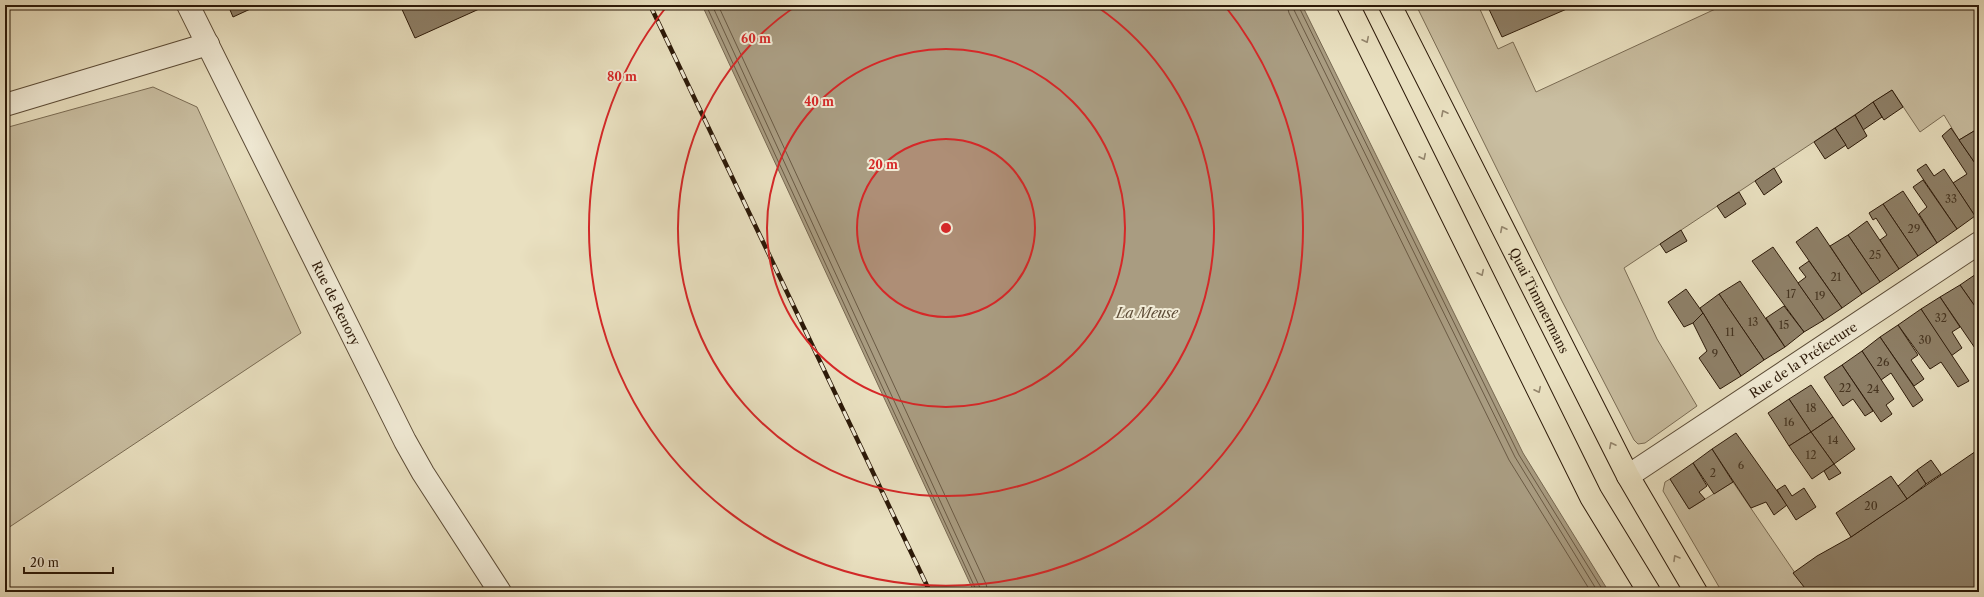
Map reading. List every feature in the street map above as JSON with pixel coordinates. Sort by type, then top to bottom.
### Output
[{"type":"main road","points":[[1348,5],[1591,497],[1649,592]]},
{"type":"main road","name":"Quai Timmermans","points":[[1390,5],[1628,476],[1696,592]]},
{"type":"street","name":"Rue de Renory","points":[[188,5],[405,441],[500,592]]},
{"type":"street","points":[[5,105],[208,44]]},
{"type":"street","name":"Rue de la Préfecture","points":[[1628,476],[1979,243]]},
{"type":"shaded area","points":[[1416,5],[1478,5],[1498,49],[1513,42],[1536,92],[1724,5],[1976,5],[1979,7],[1979,128],[1959,140],[1944,115],[1920,132],[1892,90],[1624,268],[1657,339],[1697,406],[1645,443],[1638,444],[1634,440],[1562,301]]},
{"type":"shaded area","points":[[153,87],[197,107],[301,333],[5,530],[5,128]]},
{"type":"shaded area","points":[[1670,479],[1689,509],[1733,482],[1808,592],[1722,592],[1663,491],[1665,482]]},
{"type":"water","name":"La Meuse","points":[[702,5],[1302,5],[1523,453],[1609,592],[974,592]]},
{"type":"building","points":[[228,5],[259,5],[233,17]]},
{"type":"building","points":[[400,5],[488,5],[415,38]]},
{"type":"building","points":[[1487,5],[1576,5],[1502,37]]},
{"type":"building","points":[[1892,90],[1903,107],[1884,120],[1873,102]]},
{"type":"building","points":[[1873,102],[1882,117],[1863,130],[1855,115]]},
{"type":"building","points":[[1855,115],[1867,136],[1848,149],[1835,128]]},
{"type":"building","points":[[1835,128],[1846,145],[1825,159],[1814,142]]},
{"type":"building","points":[[1951,128],[1979,169],[1979,213],[1975,216],[1953,183],[1967,174],[1942,136]]},
{"type":"building","points":[[1979,128],[1979,164],[1977,166],[1959,140]]},
{"type":"building","points":[[1926,164],[1934,176],[1944,169],[1975,216],[1957,229],[1917,170]]},
{"type":"building","points":[[1774,168],[1782,182],[1764,195],[1755,181]]},
{"type":"building","points":[[1923,180],[1957,229],[1937,243],[1919,214],[1927,207],[1913,187]]},
{"type":"building","points":[[1903,191],[1937,243],[1918,256],[1883,204]]},
{"type":"building","points":[[1739,192],[1746,204],[1725,218],[1717,206]]},
{"type":"building","points":[[1883,204],[1918,256],[1899,269],[1880,240],[1887,235],[1876,218],[1873,220],[1869,213]]},
{"type":"building","points":[[1867,221],[1899,269],[1880,282],[1848,235]]},
{"type":"building","points":[[1817,227],[1862,294],[1842,308],[1796,242]]},
{"type":"building","points":[[1681,230],[1687,241],[1666,253],[1660,244]]},
{"type":"building","points":[[1848,235],[1880,282],[1862,294],[1830,246]]},
{"type":"building","points":[[1773,247],[1824,320],[1804,332],[1752,261]]},
{"type":"building","points":[[1809,261],[1842,308],[1824,320],[1798,283],[1806,277],[1799,268]]},
{"type":"building","points":[[1979,272],[1979,312],[1960,285]]},
{"type":"building","points":[[1740,281],[1785,347],[1764,360],[1719,294]]},
{"type":"building","points":[[1960,285],[1979,312],[1979,354],[1940,297]]},
{"type":"building","points":[[1686,289],[1703,313],[1693,323],[1684,327],[1668,302]]},
{"type":"building","points":[[1719,294],[1764,360],[1741,376],[1700,308]]},
{"type":"building","points":[[1940,297],[1960,327],[1952,332],[1962,348],[1951,356],[1921,309]]},
{"type":"building","points":[[1784,306],[1804,332],[1785,347],[1766,318]]},
{"type":"building","points":[[1921,309],[1969,381],[1958,387],[1941,362],[1930,369],[1898,325]]},
{"type":"building","points":[[1703,313],[1741,376],[1720,389],[1699,358],[1707,351],[1693,323]]},
{"type":"building","points":[[1898,325],[1918,355],[1911,360],[1924,379],[1914,386],[1880,337]]},
{"type":"building","points":[[1880,337],[1923,400],[1913,407],[1891,373],[1881,380],[1862,351]]},
{"type":"building","points":[[1862,351],[1894,399],[1886,405],[1892,414],[1881,422],[1842,365]]},
{"type":"building","points":[[1842,365],[1873,411],[1865,416],[1853,399],[1843,406],[1824,377]]},
{"type":"building","points":[[1811,385],[1833,417],[1811,432],[1789,399]]},
{"type":"building","points":[[1789,399],[1811,432],[1789,446],[1768,413]]},
{"type":"building","points":[[1833,417],[1855,449],[1834,464],[1811,432]]},
{"type":"building","points":[[1811,432],[1834,464],[1812,479],[1789,446]]},
{"type":"building","points":[[1736,433],[1787,505],[1774,515],[1766,502],[1751,508],[1712,449]]},
{"type":"building","points":[[1712,449],[1733,482],[1714,494],[1693,463]]},
{"type":"building","points":[[1979,449],[1979,592],[1808,592],[1793,573],[1817,556],[1851,537]]},
{"type":"building","points":[[1931,460],[1941,474],[1926,484],[1917,470]]},
{"type":"building","points":[[1693,463],[1707,486],[1699,492],[1705,499],[1689,509],[1670,479]]},
{"type":"building","points":[[1834,464],[1841,473],[1829,480],[1824,471]]},
{"type":"building","points":[[1917,470],[1926,484],[1907,499],[1898,486]]},
{"type":"building","points":[[1891,476],[1907,499],[1851,537],[1836,513]]},
{"type":"building","points":[[1785,485],[1792,496],[1804,488],[1816,507],[1796,520],[1777,490]]},
{"type":"railway","points":[[650,5],[930,592]]}]
